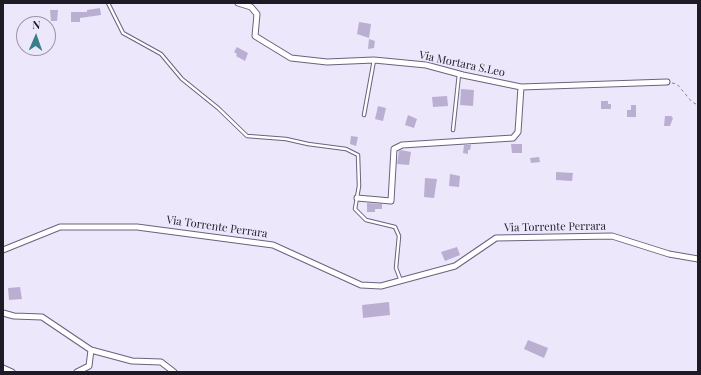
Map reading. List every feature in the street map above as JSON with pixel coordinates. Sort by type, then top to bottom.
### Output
[{"type":"street","name":"Via Mortara S.Leo","points":[[238,3],[251,7],[257,14],[255,36],[291,58],[327,62],[374,60],[426,65],[459,74],[521,87],[667,82]]},
{"type":"street","points":[[357,198],[390,201],[394,149],[402,146],[513,138],[518,132],[521,87]]},
{"type":"street","name":"Via Torrente Perrara","points":[[3,250],[60,227],[137,226],[272,245],[361,285],[381,286],[455,266],[496,238],[612,236],[669,254],[698,259]]},
{"type":"street","points":[[3,313],[14,316],[42,317],[91,350],[132,361],[161,362],[174,372]]},
{"type":"street","points":[[77,372],[89,366],[91,350]]},
{"type":"street","points":[[3,368],[12,372]]},
{"type":"lane","points":[[108,3],[124,33],[161,54],[182,79],[218,108],[247,136],[286,139],[308,144],[346,149],[358,155],[359,186],[355,208],[366,220],[395,227],[398,236],[396,268],[401,281]]},
{"type":"lane","points":[[364,115],[374,60]]},
{"type":"lane","points":[[454,130],[459,74]]},
{"type":"path","points":[[667,82],[677,84],[692,102],[698,105]]},
{"type":"building","points":[[100,8],[101,15],[80,18],[80,22],[71,22],[71,12],[87,12],[87,10]]},
{"type":"building","points":[[50,10],[58,10],[57,21],[56,16],[51,16]]},
{"type":"building","points":[[359,22],[371,24],[369,38],[357,34]]},
{"type":"building","points":[[369,39],[375,41],[374,48],[368,49]]},
{"type":"building","points":[[237,47],[248,53],[245,61],[236,56],[237,54],[234,52]]},
{"type":"building","points":[[461,89],[474,90],[473,106],[460,105]]},
{"type":"building","points":[[447,96],[448,106],[433,107],[432,97]]},
{"type":"building","points":[[601,101],[608,101],[608,104],[611,104],[611,109],[601,109]]},
{"type":"building","points":[[631,105],[636,105],[636,117],[627,117],[627,110],[631,110]]},
{"type":"building","points":[[378,106],[386,108],[383,121],[375,119]]},
{"type":"building","points":[[408,115],[417,119],[414,128],[405,125]]},
{"type":"building","points":[[665,116],[671,116],[673,118],[670,126],[664,126]]},
{"type":"building","points":[[351,136],[358,137],[356,146],[350,144]]},
{"type":"building","points":[[511,144],[522,144],[522,153],[512,153]]},
{"type":"building","points":[[464,145],[471,145],[470,150],[468,150],[468,154],[463,153]]},
{"type":"building","points":[[399,151],[411,152],[409,165],[397,164]]},
{"type":"building","points":[[539,157],[540,162],[531,163],[530,158]]},
{"type":"building","points":[[556,172],[573,173],[572,181],[556,180]]},
{"type":"building","points":[[450,174],[460,176],[459,187],[449,186]]},
{"type":"building","points":[[425,178],[437,179],[434,198],[424,197]]},
{"type":"building","points":[[367,203],[382,204],[382,209],[375,209],[375,212],[367,212]]},
{"type":"building","points":[[457,247],[460,255],[445,261],[441,252]]},
{"type":"building","points":[[20,287],[22,299],[9,300],[8,288]]},
{"type":"building","points":[[389,302],[390,315],[363,318],[362,305]]},
{"type":"building","points":[[528,340],[548,348],[544,358],[524,349]]}]
